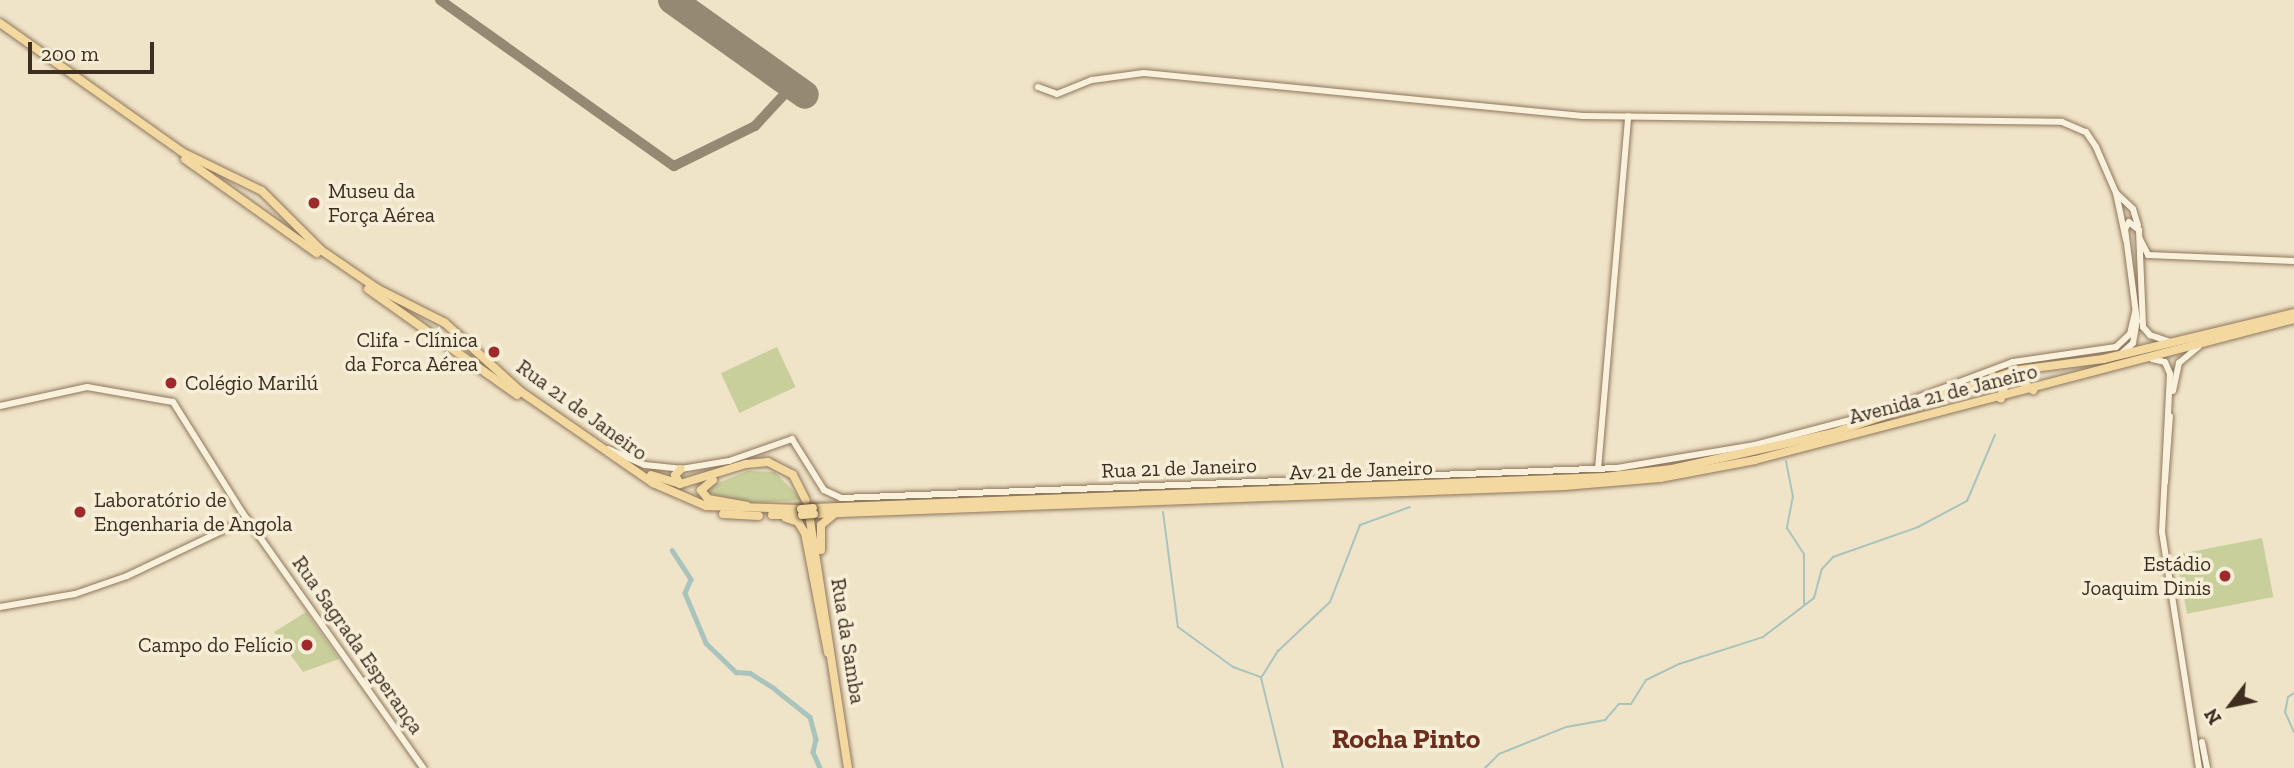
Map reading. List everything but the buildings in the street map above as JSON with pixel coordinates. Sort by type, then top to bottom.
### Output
[{"type":"main road","name":"Rua 21 de Janeiro","points":[[0,25],[189,156],[262,191],[321,250],[378,289],[423,309],[481,353],[520,391],[653,483],[694,503],[730,510],[773,513]]},
{"type":"main road","name":"Rua 21 de Janeiro","points":[[0,25],[412,321],[662,494],[718,513],[773,513]]},
{"type":"main road","points":[[250,205],[241,192],[243,186],[262,191]]},
{"type":"main road","points":[[412,321],[436,327],[435,320],[423,309]]},
{"type":"main road","name":"Avenida 21 de Janeiro","points":[[1557,479],[1605,477],[1763,451],[1870,422],[1993,376],[2030,368],[2103,359],[2294,313]]},
{"type":"main road","name":"Avenida 21 de Janeiro","points":[[1595,484],[1755,460],[2034,390],[2294,319]]},
{"type":"main road","points":[[474,364],[452,345],[450,336],[458,335],[481,353]]},
{"type":"main road","points":[[2030,368],[2022,382],[2034,390]]},
{"type":"main road","points":[[1993,376],[2006,383],[2001,398]]},
{"type":"main road","points":[[600,446],[658,480],[680,484],[746,464],[768,462],[793,475],[807,511]]},
{"type":"main road","points":[[807,511],[790,475],[766,466],[743,469],[702,487],[702,494],[712,501],[796,520],[805,533],[833,665]]},
{"type":"main road","points":[[680,484],[676,475],[681,469]]},
{"type":"main road","name":"Av 21 de Janeiro","points":[[1166,495],[1557,479]]},
{"type":"main road","name":"Rua 21 de Janeiro","points":[[807,511],[836,513],[1595,484]]},
{"type":"main road","name":"Rua 21 de Janeiro","points":[[807,511],[1166,495]]},
{"type":"main road","points":[[773,513],[807,511]]},
{"type":"main road","name":"Rua da Samba","points":[[807,511],[833,665],[846,768]]},
{"type":"main road","points":[[833,665],[819,534],[823,522],[836,513]]},
{"type":"street","points":[[1038,87],[1057,94],[1092,80],[1144,73],[1583,116],[2062,122],[2090,136],[2116,193],[2126,240],[2135,312],[2133,343],[2124,352],[2103,359]]},
{"type":"street","points":[[1598,469],[1628,116]]},
{"type":"street","points":[[2116,193],[2133,209],[2148,255],[2294,261]]},
{"type":"street","points":[[2126,240],[2127,224],[2134,223],[2139,230],[2143,327],[2150,335],[2172,342]]},
{"type":"street","name":"Rua 21 de Janeiro","points":[[681,469],[729,461],[792,439],[824,490],[841,498],[1598,469],[1743,447],[1877,413],[2013,362],[2116,347],[2130,334],[2135,312]]},
{"type":"street","points":[[2207,768],[2168,549],[2164,495],[2175,372],[2187,353],[2213,340]]},
{"type":"street","points":[[2122,364],[2155,358],[2169,368],[2161,527],[2199,768]]},
{"type":"street","name":"Rua Sagrada Esperança","points":[[0,407],[87,387],[173,402],[247,519],[423,768]]},
{"type":"street","points":[[600,446],[645,465],[681,469]]},
{"type":"street","points":[[0,607],[115,581],[247,519]]},
{"type":"green space","points":[[777,347],[796,387],[739,413],[721,373]]},
{"type":"green space","points":[[747,471],[775,472],[802,500],[752,503],[706,493],[711,486]]},
{"type":"green space","name":"Estádio Joaquim Dinis","points":[[2262,538],[2273,597],[2187,614],[2176,555]]},
{"type":"green space","name":"Campo do Felício","points":[[306,612],[339,659],[303,672],[274,632]]},
{"type":"waterway","points":[[1485,768],[1499,754],[1566,727],[1605,720],[1619,704],[1631,704],[1646,680],[1679,664],[1763,637],[1814,598],[1822,569],[1833,557],[1918,527],[1967,501],[1995,435]]},
{"type":"waterway","points":[[1786,461],[1793,496],[1787,528],[1804,554],[1804,604]]},
{"type":"waterway","points":[[1283,768],[1261,678],[1278,651],[1330,602],[1360,525],[1410,507]]},
{"type":"waterway","points":[[1163,512],[1178,627],[1233,667],[1260,677]]},
{"type":"waterway","points":[[672,550],[691,579],[685,593],[706,643],[736,672],[750,673],[774,688]]},
{"type":"waterway","points":[[776,690],[810,717],[816,739],[813,752],[820,768]]},
{"type":"waterway","points":[[2294,693],[2288,697],[2285,712],[2294,732]]},
{"type":"taxiway","points":[[440,0],[674,166],[755,126],[792,86]]},
{"type":"runway","points":[[672,0],[805,95]]},
{"type":"place","name":"Museu da Força Aérea","points":[[314,203]]},
{"type":"place","name":"Clifa - Clínica da Forca Aérea","points":[[494,352]]},
{"type":"place","name":"Colégio Marilú","points":[[171,383]]},
{"type":"place","name":"Laboratório de Engenharia de Angola","points":[[80,512]]},
{"type":"place","name":"Estádio Joaquim Dinis","points":[[2225,576]]},
{"type":"place","name":"Campo do Felício","points":[[307,645]]},
{"type":"district","name":"Rocha Pinto","points":[[1406,739]]}]
